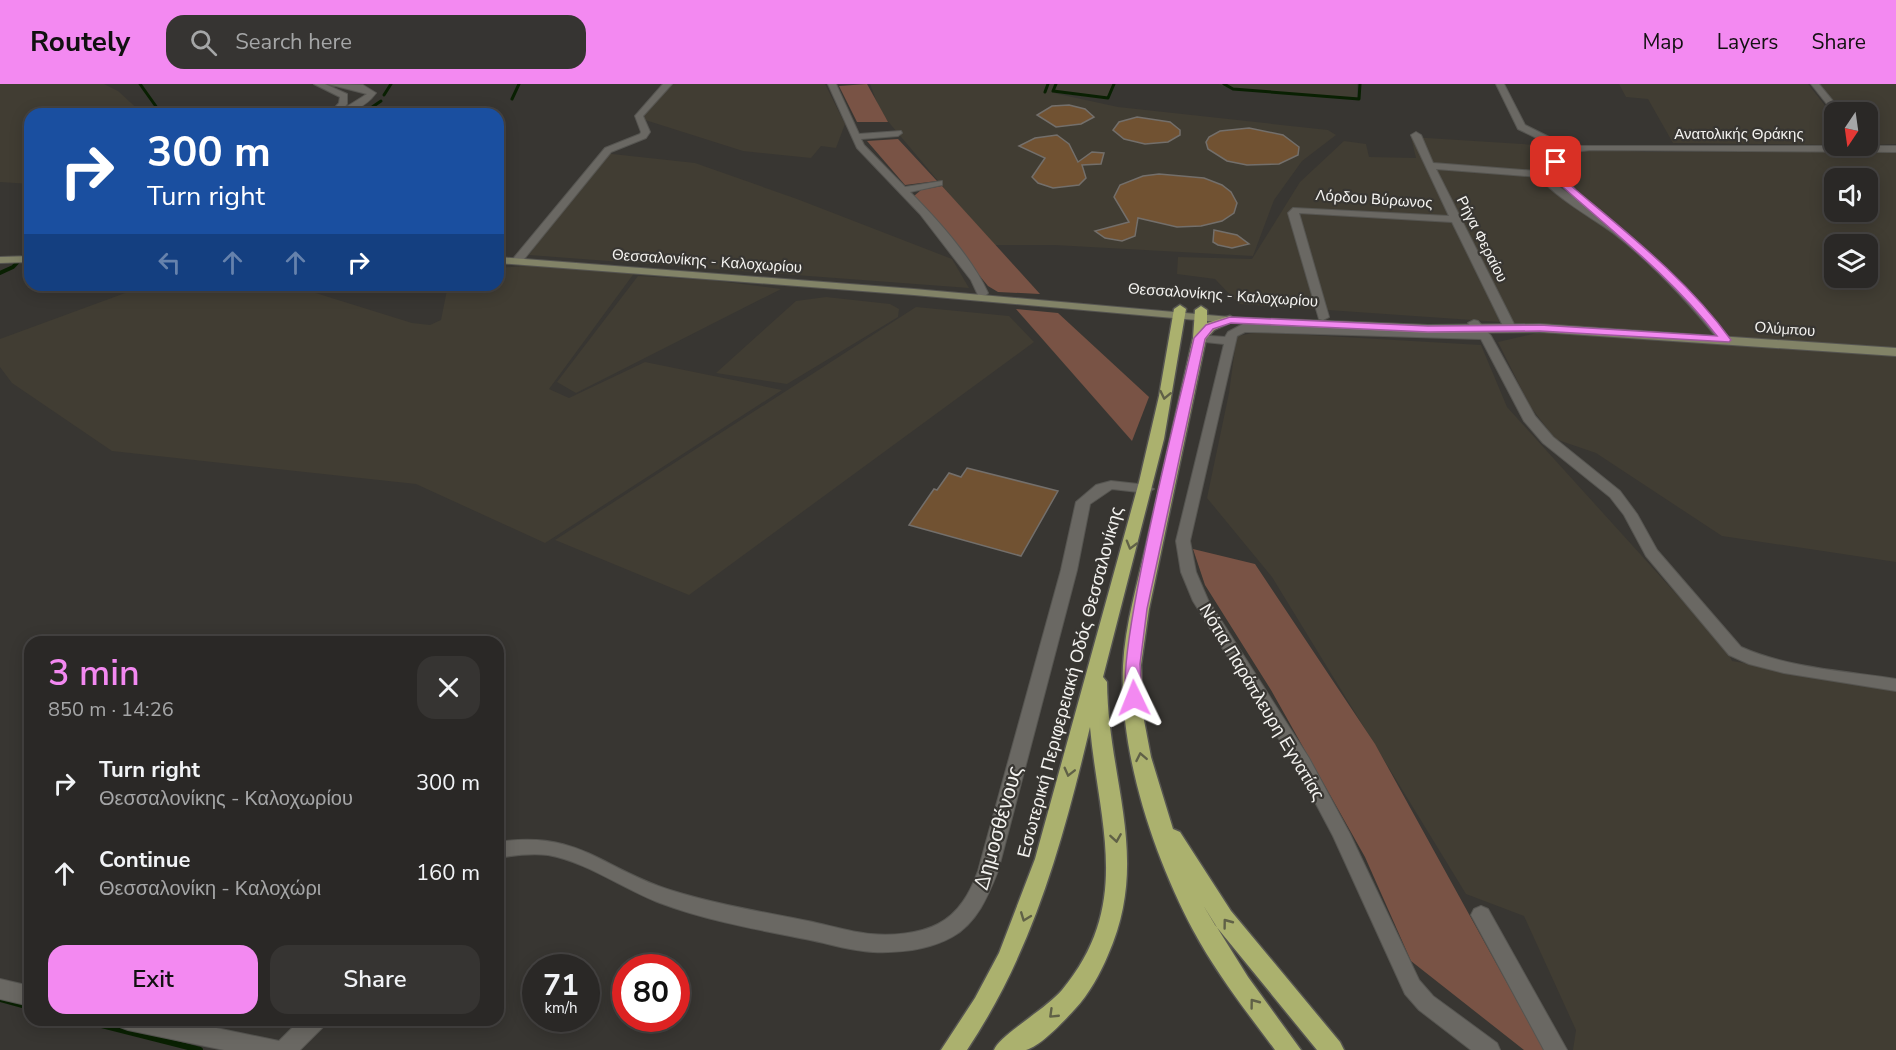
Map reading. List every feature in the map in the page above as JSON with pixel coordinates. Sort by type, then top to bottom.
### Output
[{"type":"highway","name":"Εσωτερική Περιφερειακή Οδός Θεσσαλονίκης","points":[[953,1050],[968,1032],[1008,962],[1046,862],[1099,654],[1147,489],[1180,313]]},
{"type":"highway","points":[[1201,314],[1200,338],[1140,609],[1132,664],[1134,715],[1141,757],[1181,883],[1203,925],[1240,984],[1289,1050]]},
{"type":"highway","points":[[1200,338],[1209,327],[1230,320]]},
{"type":"highway","points":[[1006,1050],[1054,1015],[1079,985],[1098,953],[1110,924],[1116,892],[1118,850],[1098,700],[1099,654]]},
{"type":"highway","points":[[1158,813],[1223,918],[1332,1050]]},
{"type":"main road","points":[[0,260],[24,259]]},
{"type":"main road","name":"Θεσσαλονίκης - Καλοχωρίου","points":[[504,261],[914,292],[1052,305],[1201,314],[1323,317],[1480,330]]},
{"type":"main road","name":"Θεσσαλονίκης - Καλοχωρίου","points":[[914,292],[1037,297],[1180,313]]},
{"type":"main road","name":"Θεσσαλονίκης - Καλοχωρίου","points":[[1201,314],[1230,320],[1480,330],[1509,326],[1529,328]]},
{"type":"main road","name":"Ολύμπου","points":[[1529,328],[1896,352]]},
{"type":"main road","points":[[1480,330],[1529,328]]},
{"type":"street","points":[[318,84],[336,90],[344,96],[341,108]]},
{"type":"street","points":[[332,84],[368,89],[372,93],[366,100],[351,108]]},
{"type":"street","points":[[516,262],[608,150],[643,136],[646,132],[639,116],[668,84]]},
{"type":"street","points":[[832,84],[860,146],[903,190],[976,279],[982,293]]},
{"type":"street","points":[[1500,84],[1521,127],[1564,154],[1553,167],[1559,178],[1619,233],[1663,269],[1701,309],[1725,340]]},
{"type":"street","points":[[1815,84],[1830,102]]},
{"type":"street","points":[[855,137],[898,133]]},
{"type":"street","name":"Ρήγα Φεραίου","points":[[1416,135],[1429,166],[1509,326]]},
{"type":"street","points":[[1549,143],[1590,147]]},
{"type":"street","points":[[1549,143],[1542,174],[1552,186],[1619,233]]},
{"type":"street","name":"Ανατολικής Θράκης","points":[[1544,160],[1590,147],[1824,148]]},
{"type":"street","name":"Ανατολικής Θράκης","points":[[1564,154],[1654,148]]},
{"type":"street","name":"Ανατολικής Θράκης","points":[[1878,148],[1896,149]]},
{"type":"street","name":"Ρήγα Φεραίου","points":[[1429,166],[1542,174]]},
{"type":"street","points":[[903,190],[939,183]]},
{"type":"street","name":"Λόρδου Βύρωνος","points":[[1323,317],[1293,213],[1297,210],[1455,219]]},
{"type":"street","points":[[1200,338],[1229,341],[1236,331],[1252,328],[1480,330],[1529,418],[1548,440],[1615,494],[1630,514],[1652,553],[1735,651],[1755,660],[1784,667],[1896,685]]},
{"type":"street","name":"Νότια Παράπλευρη Εγνατίας","points":[[1229,341],[1183,541],[1183,553],[1192,584],[1218,630],[1271,708],[1303,763],[1341,834],[1415,991],[1426,1003],[1489,1050]]},
{"type":"street","name":"Δημοσθένους","points":[[504,849],[530,844],[570,851],[623,879],[669,897],[870,943],[900,944],[926,940],[948,929],[973,908],[988,871],[1069,570],[1083,502],[1101,488],[1112,485],[1147,489]]},
{"type":"street","points":[[1482,915],[1556,1050]]},
{"type":"street","points":[[0,989],[24,995]]},
{"type":"street","points":[[157,1026],[275,1050]]},
{"type":"street","points":[[285,1050],[309,1026]]},
{"type":"shaded area","points":[[0,84],[104,84],[118,91],[136,108],[24,108],[24,184],[0,182]]},
{"type":"shaded area","points":[[672,84],[825,84],[845,124],[836,148],[821,146],[811,158],[743,151],[642,119]]},
{"type":"shaded area","points":[[867,84],[888,122],[857,122],[839,86]]},
{"type":"shaded area","points":[[870,84],[1113,84],[1106,99],[1049,92],[1118,107],[1328,130],[1336,135],[1302,161],[1274,200],[1253,256],[1054,245],[994,245],[881,113]]},
{"type":"shaded area","points":[[1218,84],[1357,84],[1357,99],[1235,90]]},
{"type":"shaded area","points":[[1619,84],[1808,84],[1824,104],[1824,145],[1673,143],[1648,99],[1626,97]]},
{"type":"shaded area","points":[[1819,84],[1896,84],[1896,144],[1878,145],[1878,102],[1834,102]]},
{"type":"shaded area","points":[[1411,137],[1645,152],[1824,152],[1824,156],[1878,156],[1878,152],[1896,152],[1896,349],[1239,304],[1215,279],[1177,274],[1178,257],[1252,259],[1300,182],[1344,141],[1366,144],[1369,157],[1416,158]]},
{"type":"shaded area","points":[[898,139],[937,181],[905,185],[867,141]]},
{"type":"shaded area","points":[[603,153],[695,163],[797,199],[952,259],[969,288],[529,255]]},
{"type":"shaded area","points":[[942,186],[1040,294],[998,292],[988,286],[914,196],[921,190]]},
{"type":"shaded area","points":[[536,265],[635,272],[549,389],[569,398],[645,362],[782,390],[545,543],[416,484],[112,451],[12,383],[0,367],[0,339],[131,291],[309,291],[412,323],[430,325],[441,320],[447,291],[504,291],[504,268]]},
{"type":"shaded area","points":[[638,276],[710,280],[781,289],[576,393],[557,382]]},
{"type":"shaded area","points":[[826,297],[890,304],[899,309],[898,317],[787,384],[716,373],[796,301]]},
{"type":"shaded area","points":[[916,307],[1009,316],[1034,342],[689,595],[555,540]]},
{"type":"shaded area","points":[[1016,309],[1058,313],[1149,397],[1132,441]]},
{"type":"shaded area","points":[[1257,332],[1481,345],[1507,407],[1727,650],[1732,661],[1896,688],[1896,1050],[1573,1050],[1576,1030],[1524,916],[1466,894],[1272,577],[1207,498],[1229,393],[1236,341],[1238,336]]},
{"type":"shaded area","points":[[1541,332],[1896,354],[1896,562],[1722,536],[1596,453],[1555,439],[1530,406],[1498,342]]},
{"type":"shaded area","points":[[1193,549],[1255,564],[1375,744],[1544,1050],[1524,1050],[1411,961],[1365,857],[1271,690],[1205,585]]},
{"type":"building","points":[[1069,105],[1085,109],[1094,117],[1081,124],[1056,127],[1037,115],[1052,106]]},
{"type":"building","points":[[1137,117],[1170,122],[1180,130],[1180,135],[1168,142],[1145,144],[1124,139],[1113,130],[1119,122]]},
{"type":"building","points":[[1249,128],[1283,135],[1299,147],[1298,155],[1279,164],[1247,165],[1227,161],[1208,149],[1206,142],[1209,137],[1220,131]]},
{"type":"building","points":[[1057,135],[1069,144],[1078,162],[1092,152],[1104,153],[1101,164],[1082,165],[1086,178],[1079,185],[1053,188],[1038,183],[1032,177],[1045,158],[1019,146],[1035,138]]},
{"type":"building","points":[[1159,174],[1204,178],[1222,185],[1231,192],[1237,203],[1234,213],[1222,221],[1201,226],[1177,227],[1138,218],[1135,236],[1122,241],[1105,238],[1095,231],[1129,222],[1114,197],[1120,185],[1143,176]]},
{"type":"building","points":[[1214,230],[1237,235],[1249,244],[1232,248],[1218,245],[1213,242]]},
{"type":"building","points":[[967,468],[1058,491],[1021,556],[909,525],[934,489],[937,490],[949,473],[961,477]]},
{"type":"waterway","points":[[140,84],[157,108]]},
{"type":"waterway","points":[[384,95],[391,84]]},
{"type":"waterway","points":[[512,99],[519,84]]},
{"type":"waterway","points":[[1045,92],[1048,84]]},
{"type":"waterway","points":[[1056,84],[1053,91],[1108,98],[1114,84]]},
{"type":"waterway","points":[[1224,84],[1233,89],[1359,99],[1360,84]]},
{"type":"waterway","points":[[371,108],[381,101]]},
{"type":"waterway","points":[[0,273],[13,267],[24,255]]},
{"type":"waterway","points":[[0,999],[24,1005]]},
{"type":"waterway","points":[[106,1026],[200,1050]]},
{"type":"route","points":[[1134,698],[1132,664],[1140,609],[1200,338],[1209,327],[1230,320],[1428,329],[1540,328],[1725,340],[1701,309],[1663,269],[1567,187],[1555,172],[1553,167],[1556,162]]}]
